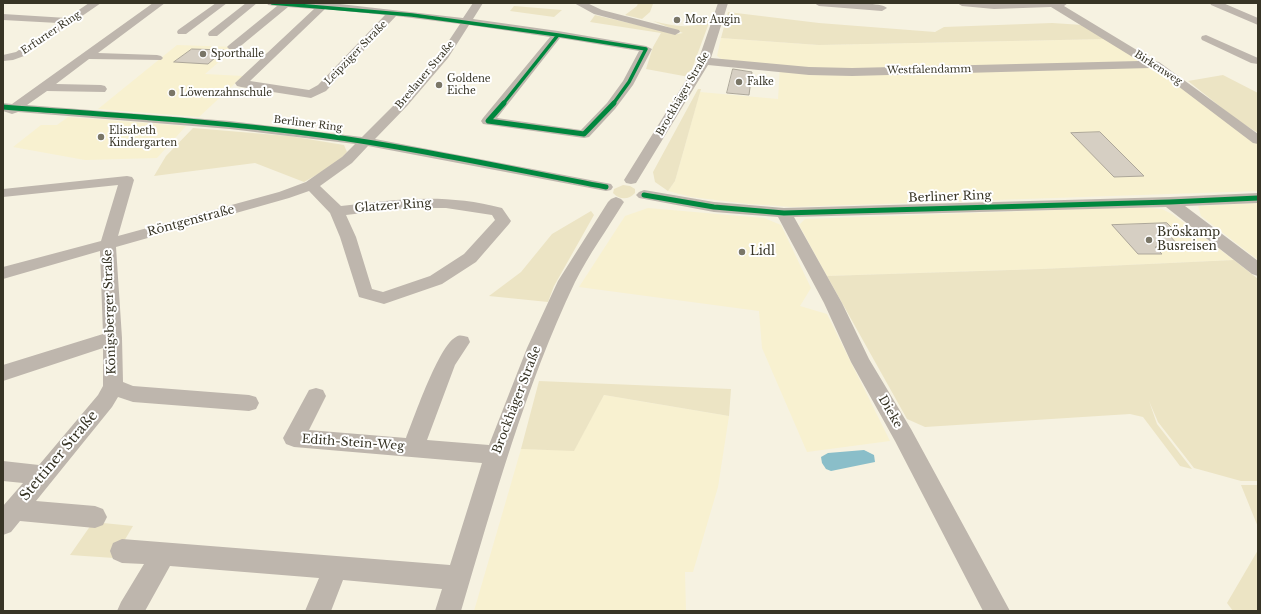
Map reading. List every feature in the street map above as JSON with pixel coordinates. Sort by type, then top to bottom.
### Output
[{"type":"street","name":"Erfurter Ring","points":[[3,58],[13,57],[20,54],[96,3]]},
{"type":"street","points":[[7,110],[46,87],[160,3]]},
{"type":"street","points":[[182,32],[222,3]]},
{"type":"street","points":[[213,34],[252,3]]},
{"type":"street","points":[[272,3],[325,4],[468,21],[558,34],[646,49],[629,82],[611,106],[584,134],[488,121],[558,34]]},
{"type":"street","name":"Breslauer Straße","points":[[365,142],[404,103],[439,62],[468,21],[478,3]]},
{"type":"street","points":[[579,3],[598,12],[675,32]]},
{"type":"street","name":"Brockhäger Straße","points":[[631,180],[704,61],[723,3]]},
{"type":"street","points":[[819,3],[884,6]]},
{"type":"street","points":[[962,3],[994,6],[1066,3]]},
{"type":"street","name":"Birkenweg","points":[[1053,3],[1155,64],[1258,140]]},
{"type":"street","points":[[1214,3],[1258,22]]},
{"type":"street","points":[[233,47],[290,4]]},
{"type":"street","name":"Leipziger Straße","points":[[325,4],[241,83],[311,94],[322,88],[394,12]]},
{"type":"street","points":[[871,18],[884,6]]},
{"type":"street","points":[[3,17],[70,20]]},
{"type":"street","points":[[1206,38],[1257,63]]},
{"type":"street","points":[[87,56],[157,58]]},
{"type":"street","name":"Westfalendamm","points":[[704,61],[809,71],[852,72],[1155,64]]},
{"type":"street","points":[[46,87],[101,89]]},
{"type":"street","name":"Berliner Ring","points":[[7,110],[203,123],[365,142],[611,195]]},
{"type":"street","name":"Röntgenstraße","points":[[3,274],[108,243],[284,196],[311,185],[347,160],[365,142]]},
{"type":"street","name":"Königsberger Straße","points":[[3,193],[127,180],[108,243],[113,338],[113,387],[133,394],[249,403]]},
{"type":"street","points":[[619,180],[631,180],[641,184],[644,188],[644,195],[641,199],[629,203],[611,195],[619,180]]},
{"type":"street","name":"Glatzer Ring","points":[[311,185],[337,211],[348,237],[365,294],[384,298],[436,280],[470,258],[503,221],[497,211],[446,203],[405,202],[337,211]]},
{"type":"street","name":"Brockhäger Straße","points":[[448,611],[496,455],[537,348],[567,281],[611,195]]},
{"type":"street","name":"Berliner Ring","points":[[644,195],[714,207],[784,213],[1170,202],[1258,198]]},
{"type":"street","points":[[1170,202],[1258,270]]},
{"type":"street","name":"Dieke","points":[[784,213],[833,303],[861,362],[903,435],[997,611]]},
{"type":"street","points":[[3,374],[113,338]]},
{"type":"street","name":"Edith-Stein-Weg","points":[[413,447],[446,362],[461,342]]},
{"type":"street","name":"Stettiner Straße","points":[[8,517],[104,401],[113,387]]},
{"type":"street","name":"Edith-Stein-Weg","points":[[316,396],[294,438],[496,455]]},
{"type":"street","points":[[3,471],[44,474]]},
{"type":"street","points":[[8,517],[95,517]]},
{"type":"street","points":[[122,551],[458,578]]},
{"type":"street","points":[[130,611],[164,554]]},
{"type":"street","points":[[318,611],[336,567]]},
{"type":"shaded area","points":[[638,3],[655,3],[653,4],[650,12],[642,19],[625,15],[637,6]]},
{"type":"shaded area","points":[[514,6],[562,10],[554,17],[510,11]]},
{"type":"shaded area","points":[[728,12],[819,23],[935,32],[944,27],[1052,23],[1083,25],[1108,39],[819,45],[721,38]]},
{"type":"shaded area","points":[[595,15],[677,34],[683,33],[653,21],[675,26],[689,26],[710,20],[689,77],[646,69],[653,47],[661,33],[590,22]]},
{"type":"shaded area","points":[[721,38],[819,45],[1108,39],[1163,73],[1258,144],[1258,191],[792,207],[749,204],[691,197],[668,191],[675,181],[700,92],[778,99],[780,65],[723,60],[717,56]]},
{"type":"shaded area","name":"Löwenzahnschule","points":[[177,45],[236,47],[205,74],[243,76],[199,117],[98,109]]},
{"type":"shaded area","points":[[1223,75],[1258,93],[1258,133],[1237,120],[1188,81]]},
{"type":"shaded area","points":[[698,89],[701,89],[675,181],[668,191],[655,182],[653,172]]},
{"type":"shaded area","name":"Elisabeth Kindergarten","points":[[68,117],[186,126],[157,158],[85,160],[13,147],[41,125],[57,125]]},
{"type":"shaded area","points":[[193,128],[289,136],[344,145],[347,152],[336,164],[304,182],[255,163],[154,176],[166,156]]},
{"type":"shaded area","points":[[623,185],[630,186],[635,189],[635,193],[630,197],[621,198],[613,193],[614,189]]},
{"type":"shaded area","points":[[1258,203],[1258,260],[1201,216],[1198,206]]},
{"type":"shaded area","points":[[1141,207],[1162,209],[1172,214],[1234,260],[1041,269],[827,276],[799,225],[805,219]]},
{"type":"shaded area","points":[[648,208],[764,218],[781,225],[811,288],[800,306],[827,314],[890,441],[807,452],[762,348],[759,311],[579,287],[625,216]]},
{"type":"shaded area","points":[[591,211],[594,215],[554,286],[548,302],[489,296],[521,272],[552,234]]},
{"type":"shaded area","points":[[1234,260],[1258,279],[1258,481],[1241,481],[1194,468],[1158,422],[1149,401],[1157,424],[1192,469],[1180,466],[1143,417],[1130,414],[925,427],[907,419],[827,276],[1041,269]]},
{"type":"shaded area","points":[[539,381],[731,389],[729,416],[604,395],[574,451],[521,449]]},
{"type":"shaded area","points":[[604,395],[729,416],[718,487],[693,572],[685,572],[686,611],[474,611],[521,449],[574,450]]},
{"type":"shaded area","points":[[1241,485],[1258,485],[1258,527]]},
{"type":"shaded area","points":[[93,522],[133,526],[114,558],[70,555]]},
{"type":"shaded area","points":[[1258,550],[1258,611],[1233,611],[1227,603]]},
{"type":"water","points":[[864,450],[874,455],[875,462],[831,471],[826,469],[822,463],[821,457],[828,453]]},
{"type":"building","name":"Sporthalle","points":[[192,49],[224,50],[208,64],[174,62]]},
{"type":"building","name":"Falke","points":[[733,69],[752,72],[749,95],[727,93]]},
{"type":"building","points":[[1100,132],[1144,176],[1114,177],[1071,133]]},
{"type":"building","name":"Bröskamp Busreisen","points":[[1167,223],[1178,234],[1168,234],[1179,246],[1155,247],[1162,254],[1138,254],[1112,225]]},
{"type":"cycle path","points":[[272,3],[366,10],[459,20],[552,34],[599,41],[646,49],[629,82],[611,106],[584,134],[488,121],[525,77],[558,34]]},
{"type":"cycle path","points":[[3,107],[185,121],[321,135],[426,152],[606,187]]},
{"type":"cycle path","points":[[644,195],[714,207],[784,213],[1170,202],[1258,198]]},
{"type":"place","name":"Mor Augin","points":[[677,20]]},
{"type":"place","name":"Sporthalle","points":[[203,54]]},
{"type":"place","name":"Falke","points":[[739,82]]},
{"type":"place","name":"Goldene Eiche","points":[[439,85]]},
{"type":"place","name":"Löwenzahnschule","points":[[172,93]]},
{"type":"place","name":"Elisabeth Kindergarten","points":[[101,137]]},
{"type":"place","name":"Bröskamp Busreisen","points":[[1149,240]]},
{"type":"place","name":"Lidl","points":[[742,252]]}]
